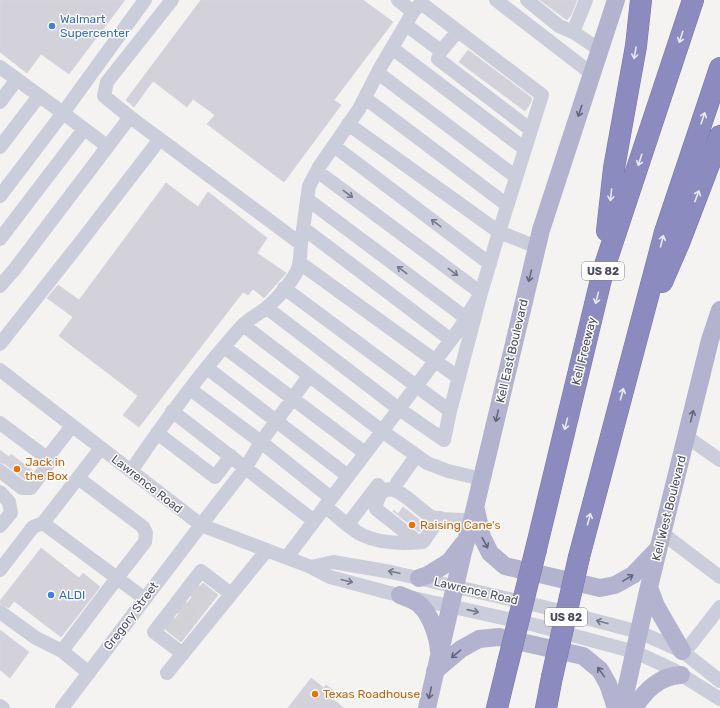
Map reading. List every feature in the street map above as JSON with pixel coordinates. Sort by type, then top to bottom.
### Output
[{"type":"highway","points":[[603,271],[614,168],[636,46],[641,0]]},
{"type":"highway","name":"Kell Freeway","points":[[497,708],[603,271],[693,0]]},
{"type":"highway","name":"US 82","points":[[546,708],[579,557],[665,232],[720,68]]},
{"type":"highway","points":[[638,335],[680,243],[720,136]]},
{"type":"main road","name":"Kell East Boulevard","points":[[427,708],[450,606],[474,513],[541,230],[616,0]]},
{"type":"main road","name":"Kell West Boulevard","points":[[622,708],[660,541],[687,437],[715,344],[720,310]]},
{"type":"main road","points":[[474,513],[482,537],[490,553],[505,566],[600,588],[616,585],[633,575],[660,541]]},
{"type":"main road","points":[[419,578],[428,575],[449,562],[466,541]]},
{"type":"main road","points":[[649,587],[656,606],[683,652]]},
{"type":"main road","points":[[400,595],[420,604],[427,616],[438,645],[437,663]]},
{"type":"main road","points":[[437,663],[479,639],[498,637],[584,656],[600,670],[608,684],[616,708]]},
{"type":"main road","points":[[634,708],[644,693],[662,679],[673,675],[681,675]]},
{"type":"street","points":[[0,196],[63,113],[145,0]]},
{"type":"street","points":[[172,0],[107,82],[104,96],[301,244]]},
{"type":"street","points":[[267,308],[399,409],[444,440],[450,411],[481,293],[542,95],[458,31],[419,5],[398,0]]},
{"type":"street","points":[[496,0],[592,74]]},
{"type":"street","points":[[527,0],[559,26],[573,32],[600,50]]},
{"type":"street","points":[[573,32],[586,0]]},
{"type":"street","points":[[131,471],[172,411],[224,347],[243,325],[267,308],[298,270],[309,186],[317,171],[365,98],[392,48],[419,5]]},
{"type":"street","points":[[406,25],[441,52]]},
{"type":"street","points":[[458,31],[441,52],[438,59],[531,130]]},
{"type":"street","points":[[392,48],[525,149]]},
{"type":"street","points":[[0,67],[108,146]]},
{"type":"street","points":[[378,73],[516,177]]},
{"type":"street","points":[[0,102],[17,80]]},
{"type":"street","points":[[0,147],[39,96]]},
{"type":"street","points":[[365,98],[507,205]]},
{"type":"street","points":[[0,286],[14,270],[130,117]]},
{"type":"street","points":[[348,124],[499,232],[537,247]]},
{"type":"street","points":[[0,239],[84,129]]},
{"type":"street","points":[[0,344],[160,139]]},
{"type":"street","points":[[334,146],[490,264]]},
{"type":"street","points":[[317,171],[481,293]]},
{"type":"street","points":[[307,199],[466,318]]},
{"type":"street","points":[[303,228],[451,340]]},
{"type":"street","points":[[300,263],[459,378]]},
{"type":"street","points":[[284,288],[417,385],[450,411]]},
{"type":"street","points":[[287,557],[451,340],[481,293]]},
{"type":"street","points":[[243,325],[416,456],[427,463],[448,471],[482,479]]},
{"type":"street","points":[[224,347],[365,453]]},
{"type":"street","points":[[207,368],[348,476]]},
{"type":"street","name":"Lawrence Road","points":[[0,370],[201,525],[287,557],[330,577],[635,652],[672,669],[720,699]]},
{"type":"street","name":"Gregory Street","points":[[62,708],[246,467],[261,442],[309,376]]},
{"type":"street","points":[[190,388],[261,442],[328,502],[348,524],[362,535],[384,542],[423,542],[440,518]]},
{"type":"street","points":[[172,411],[314,521]]},
{"type":"street","points":[[0,423],[47,458]]},
{"type":"street","points":[[0,471],[22,488],[31,488],[47,466],[47,458],[72,426]]},
{"type":"street","points":[[157,433],[215,477],[231,456]]},
{"type":"street","points":[[687,437],[720,460]]},
{"type":"street","points":[[0,570],[33,526],[43,523],[101,448]]},
{"type":"street","points":[[397,483],[416,456]]},
{"type":"street","points":[[62,651],[144,542],[146,533],[143,527],[78,478]]},
{"type":"street","points":[[348,524],[379,484],[384,482],[397,483],[440,518]]},
{"type":"street","points":[[418,542],[376,509],[376,502],[381,492],[388,489],[394,490],[432,518],[474,513]]},
{"type":"street","points":[[0,492],[9,502],[11,513],[0,526]]},
{"type":"street","points":[[43,523],[145,598]]},
{"type":"street","points":[[660,541],[720,577]]},
{"type":"street","points":[[167,673],[183,654],[190,638],[215,606],[231,594],[266,550]]},
{"type":"street","name":"Lawrence Road","points":[[311,567],[333,562],[391,572],[540,606],[640,632],[683,652],[720,681]]},
{"type":"street","points":[[183,654],[154,632],[166,621],[192,588],[201,571],[231,594]]},
{"type":"street","points":[[683,652],[720,607]]},
{"type":"street","points":[[0,612],[36,638],[62,651],[88,673]]},
{"type":"building","name":"Walmart Supercenter","points":[[0,0],[125,0],[69,74],[41,54],[27,73],[0,52]]},
{"type":"building","points":[[201,0],[363,0],[393,22],[334,100],[341,105],[284,182],[207,124],[215,115],[193,99],[187,107],[153,81],[134,107],[126,100]]},
{"type":"building","points":[[540,0],[577,0],[571,15],[567,20]]},
{"type":"building","points":[[468,50],[532,98],[525,111],[459,62]]},
{"type":"building","points":[[166,183],[198,207],[208,192],[267,238],[257,253],[286,273],[264,298],[253,289],[248,295],[243,292],[139,427],[123,415],[138,396],[59,336],[73,317],[47,298],[58,285],[79,300]]},
{"type":"building","name":"Jack in the Box","points":[[0,450],[9,457],[11,454],[33,471],[27,480],[5,464],[0,463]]},
{"type":"building","points":[[403,507],[425,524],[419,532],[393,511],[394,510],[398,514]]},
{"type":"building","name":"ALDI","points":[[41,548],[79,578],[83,573],[100,587],[61,637],[14,601],[9,608],[0,604],[0,601]]},
{"type":"building","points":[[203,583],[218,595],[181,642],[166,630]]},
{"type":"building","points":[[0,630],[29,652],[10,678],[0,670]]},
{"type":"building","name":"Texas Roadhouse","points":[[311,678],[324,688],[326,685],[334,691],[330,697],[344,708],[288,708]]},
{"type":"tunnel","points":[[194,590],[211,603]]},
{"type":"tunnel","points":[[181,607],[198,620]]},
{"type":"tunnel","points":[[169,623],[186,636]]},
{"type":"place","name":"Walmart Supercenter","points":[[52,26]]},
{"type":"place","name":"Jack in the Box","points":[[17,469]]},
{"type":"place","name":"Raising Cane's","points":[[412,525]]},
{"type":"place","name":"ALDI","points":[[51,595]]},
{"type":"place","name":"Texas Roadhouse","points":[[315,694]]}]
